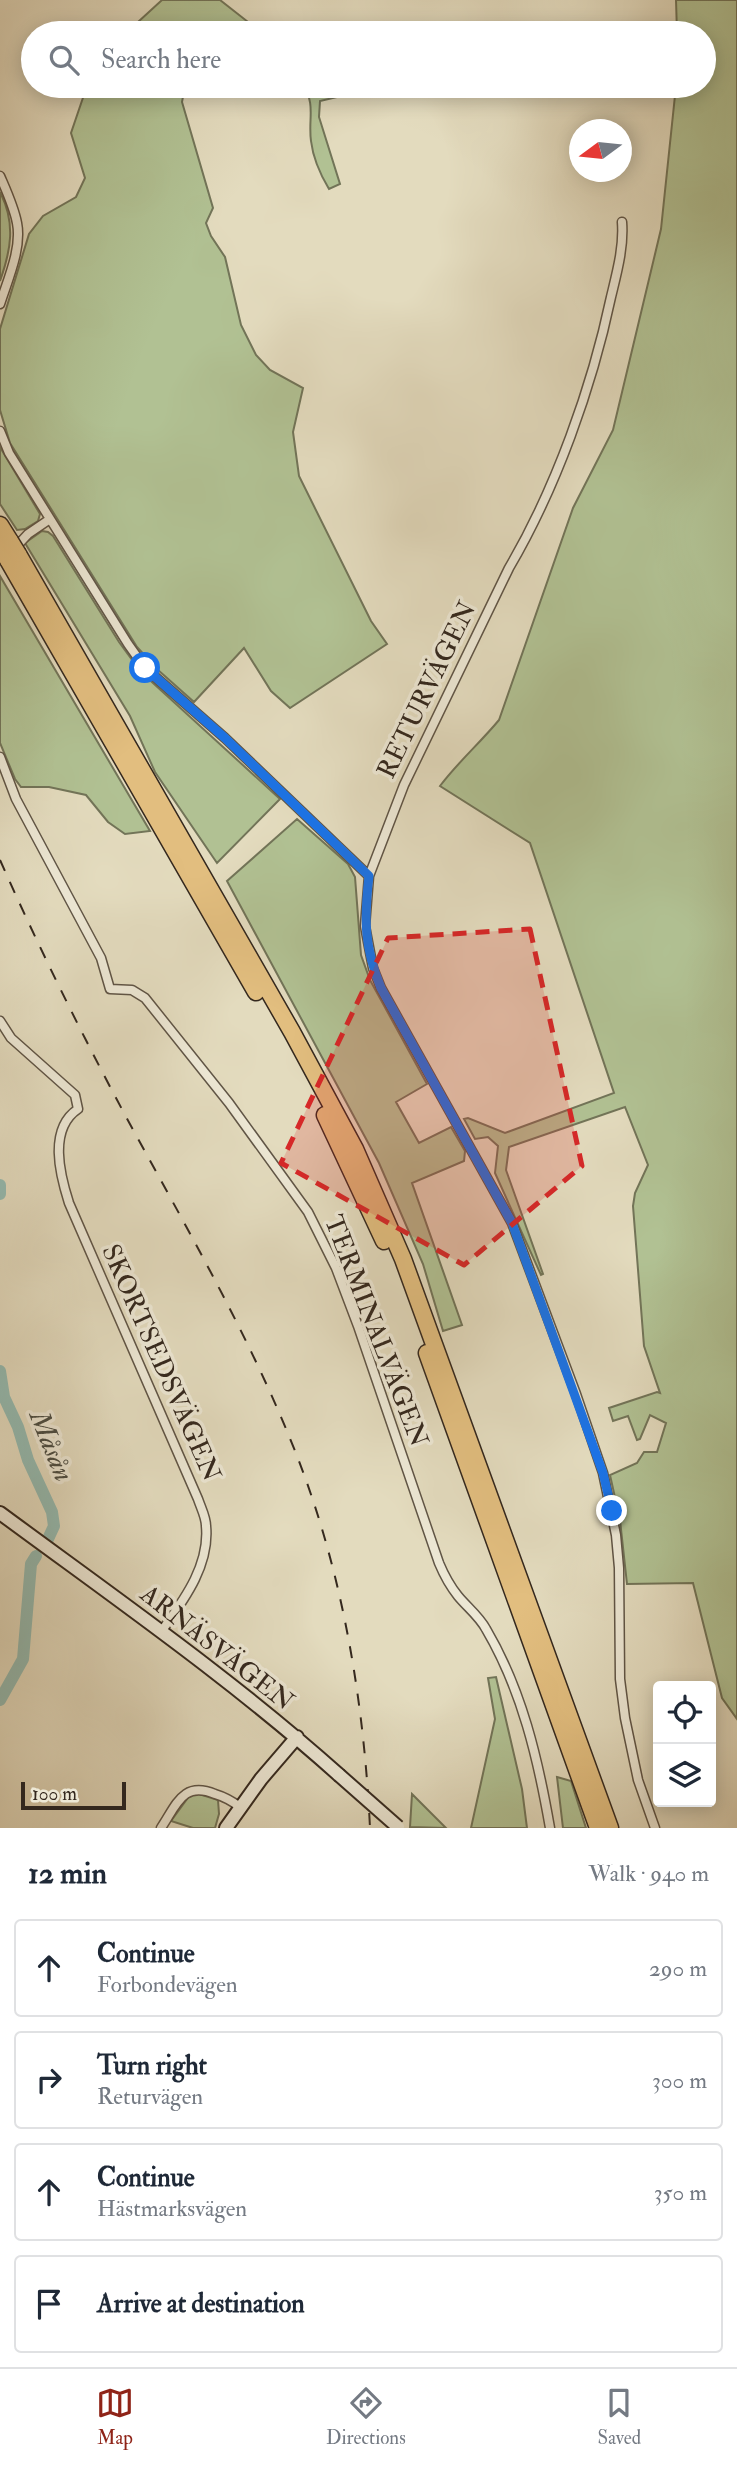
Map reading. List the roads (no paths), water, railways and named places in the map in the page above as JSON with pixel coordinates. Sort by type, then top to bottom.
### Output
[{"type":"highway","points":[[0,525],[6,552],[319,1102],[371,1210],[412,1312],[598,1828]]},
{"type":"highway","points":[[6,552],[298,1043],[355,1149],[408,1271],[611,1828]]},
{"type":"street","points":[[0,176],[16,217],[18,235],[11,271],[0,303]]},
{"type":"street","name":"RETURVÄGEN","points":[[622,222],[620,257],[606,322],[572,431],[520,548],[404,785],[369,876],[365,926],[373,968],[381,988],[522,1246],[603,1473],[616,1535],[619,1568],[619,1666],[625,1718],[638,1780],[655,1828]]},
{"type":"street","points":[[0,431],[9,453],[145,668],[225,738],[369,876]]},
{"type":"street","points":[[6,552],[20,545],[28,534],[50,519]]},
{"type":"street","name":"TERMINALVÄGEN","points":[[0,757],[16,799],[101,958],[110,989],[132,990],[145,998],[266,1152],[308,1212],[336,1268],[439,1563],[458,1597],[484,1625],[517,1692],[542,1778],[550,1828]]},
{"type":"street","name":"SKORTSEDSVÄGEN","points":[[0,1021],[11,1038],[75,1095],[78,1109],[71,1113],[62,1132],[58,1164],[62,1181],[69,1203],[198,1499],[206,1524],[205,1549],[199,1569],[183,1601],[161,1632]]},
{"type":"street","name":"ARNÄSVÄGEN","points":[[0,1513],[297,1737],[399,1828]]},
{"type":"street","points":[[226,1828],[297,1737]]},
{"type":"street","points":[[161,1828],[185,1793],[192,1789],[205,1790],[231,1800],[240,1807]]},
{"type":"waterway","name":"Måsån","points":[[0,1185],[0,1194]]},
{"type":"waterway","name":"Måsån","points":[[0,1371],[4,1397],[18,1427],[28,1460],[52,1512],[54,1526],[48,1539]]},
{"type":"waterway","name":"Måsån","points":[[0,1700],[23,1659],[31,1564],[36,1556]]},
{"type":"railway","points":[[0,860],[96,1060],[240,1330],[297,1456],[327,1546],[339,1592],[363,1733],[370,1828]]}]
